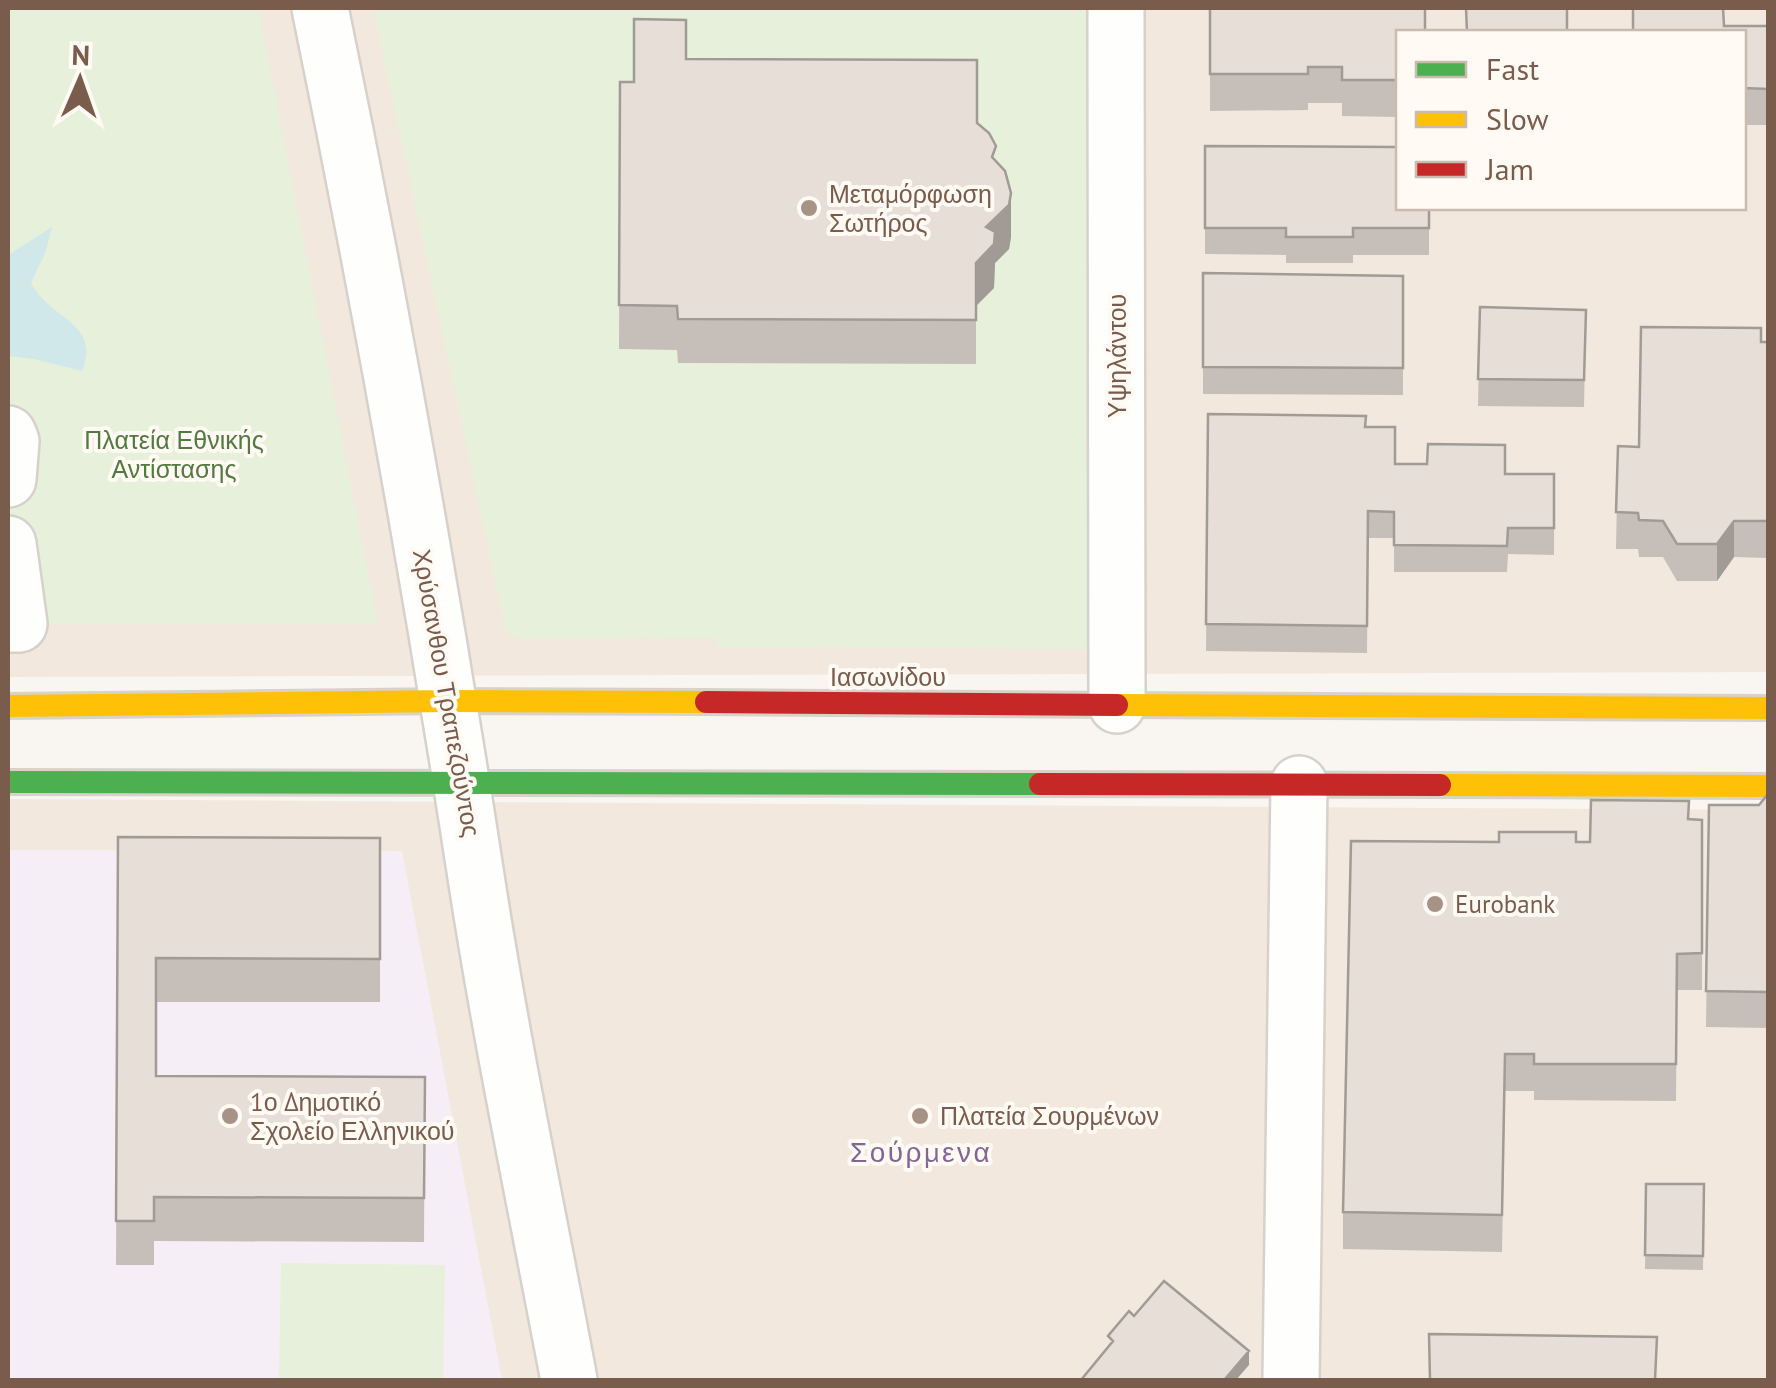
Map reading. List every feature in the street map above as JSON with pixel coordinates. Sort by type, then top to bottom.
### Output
[{"type":"street","name":"Χρύσανθου Τραπεζούντος","points":[[320,8],[368,242],[569,1380]]},
{"type":"street","name":"Υψηλάντου","points":[[1116,8],[1117,705]]},
{"type":"street","points":[[8,434],[8,479]]},
{"type":"street","points":[[8,544],[19,624],[8,624]]},
{"type":"street","name":"Ιασωνίδου","points":[[8,706],[449,701],[1768,708]]},
{"type":"street","points":[[8,782],[1768,786]]},
{"type":"street","points":[[1291,1380],[1299,784]]},
{"type":"shaded area","points":[[8,8],[1768,8],[1768,672],[8,677]]},
{"type":"shaded area","points":[[8,799],[1768,810],[1768,1380],[8,1380]]},
{"type":"shaded area","name":"1ο Δημοτικό Σχολείο Ελληνικού","points":[[8,850],[402,851],[502,1380],[8,1380]]},
{"type":"green space","name":"Πλατεία Εθνικής Αντίστασης","points":[[8,8],[258,8],[378,624],[8,624]]},
{"type":"green space","points":[[373,8],[1092,8],[1092,649],[718,647],[716,638],[520,639],[506,632]]},
{"type":"green space","points":[[281,1263],[445,1265],[443,1380],[279,1380]]},
{"type":"water","points":[[52,227],[31,283],[49,305],[71,322],[85,342],[82,371],[8,356],[8,255]]},
{"type":"building","points":[[1210,8],[1425,8],[1425,30],[1396,30],[1396,80],[1342,80],[1342,67],[1308,67],[1308,74],[1210,74]]},
{"type":"building","points":[[1466,8],[1567,8],[1567,30],[1467,30]]},
{"type":"building","points":[[1633,8],[1723,8],[1724,26],[1768,26],[1768,89],[1746,88],[1746,30],[1633,30]]},
{"type":"building","name":"Μεταμόρφωση Σωτήρος","points":[[634,19],[686,20],[686,59],[977,60],[977,123],[996,146],[992,157],[1005,171],[1011,193],[1009,205],[986,227],[995,232],[994,244],[976,263],[976,320],[678,319],[677,306],[619,305],[620,82],[634,82]]},
{"type":"building","points":[[1205,146],[1396,147],[1396,210],[1429,210],[1429,228],[1353,228],[1353,237],[1286,237],[1286,228],[1205,228]]},
{"type":"building","points":[[1203,273],[1403,276],[1403,368],[1203,367]]},
{"type":"building","points":[[1480,307],[1586,310],[1584,380],[1478,379]]},
{"type":"building","points":[[1641,327],[1761,328],[1761,342],[1768,342],[1768,521],[1734,521],[1717,544],[1677,544],[1663,521],[1639,520],[1638,513],[1616,512],[1618,446],[1639,447]]},
{"type":"building","points":[[1208,414],[1366,416],[1365,427],[1395,427],[1395,464],[1427,464],[1428,444],[1505,445],[1505,474],[1554,474],[1554,528],[1508,528],[1507,546],[1394,545],[1394,512],[1368,511],[1367,626],[1206,624]]},
{"type":"building","points":[[1768,794],[1768,992],[1706,991],[1709,805],[1759,805]]},
{"type":"building","points":[[1591,800],[1689,801],[1688,819],[1702,820],[1702,953],[1677,954],[1676,1064],[1534,1064],[1534,1054],[1505,1054],[1502,1215],[1343,1212],[1351,841],[1499,842],[1499,832],[1576,832],[1576,842],[1590,842]]},
{"type":"building","points":[[118,837],[380,838],[380,959],[156,958],[156,1076],[425,1077],[424,1198],[154,1197],[154,1221],[116,1221]]},
{"type":"building","points":[[1646,1184],[1704,1184],[1703,1256],[1645,1255]]},
{"type":"building","points":[[1164,1281],[1249,1351],[1227,1380],[1081,1380],[1113,1341],[1108,1336],[1129,1311],[1134,1316]]},
{"type":"building","points":[[1429,1334],[1657,1337],[1655,1380],[1430,1380]]},
{"type":"traffic: fast","points":[[8,782],[1040,784]]},
{"type":"traffic: slow","points":[[8,706],[706,702]]},
{"type":"traffic: slow","points":[[1117,705],[1768,708]]},
{"type":"traffic: slow","points":[[1440,785],[1768,786]]},
{"type":"traffic: jam","points":[[706,702],[1117,705]]},
{"type":"traffic: jam","points":[[1040,784],[1440,785]]},
{"type":"place","name":"Μεταμόρφωση Σωτήρος","points":[[809,208]]},
{"type":"place","name":"Eurobank","points":[[1435,904]]},
{"type":"place","name":"1ο Δημοτικό Σχολείο Ελληνικού","points":[[230,1116]]},
{"type":"place","name":"Πλατεία Σουρμένων","points":[[920,1116]]},
{"type":"district","name":"Σούρμενα","points":[[921,1151]]}]
